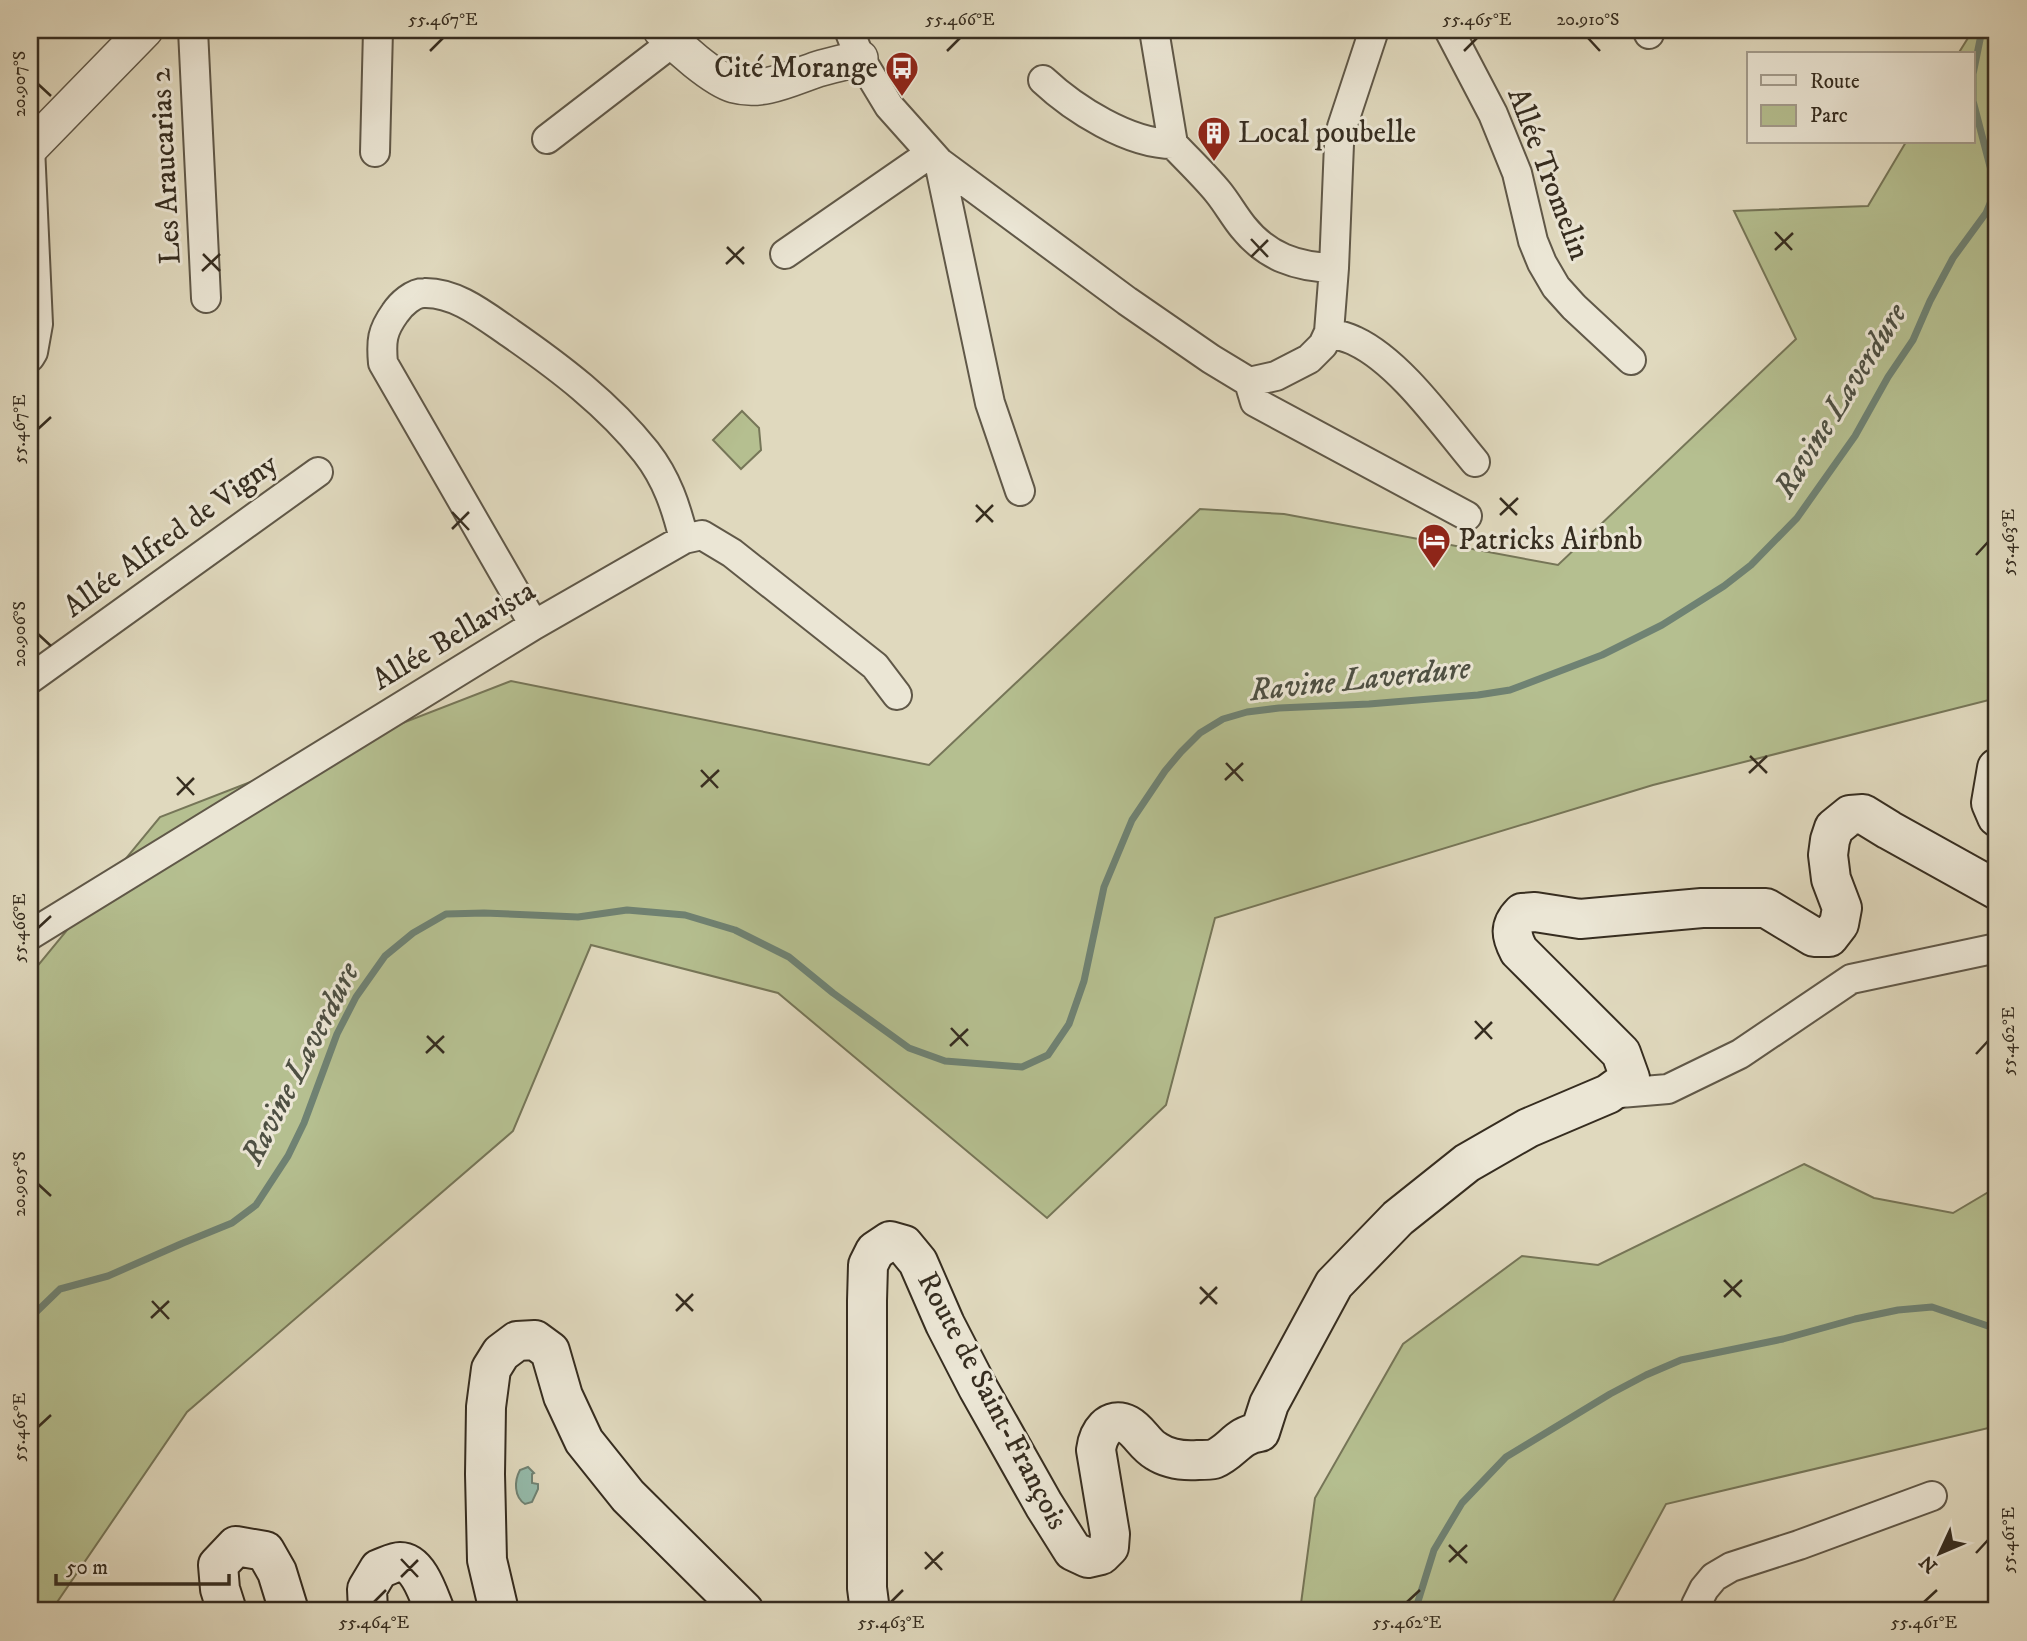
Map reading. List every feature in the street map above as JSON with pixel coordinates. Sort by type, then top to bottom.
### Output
[{"type":"main road","points":[[1997,768],[1991,803],[1997,817]]},
{"type":"main road","name":"Route de Saint-François","points":[[870,1611],[867,1588],[868,1265],[875,1251],[890,1241],[904,1245],[918,1262],[944,1324],[1044,1506],[1073,1551],[1088,1558],[1101,1555],[1110,1547],[1096,1450],[1098,1436],[1105,1427],[1113,1423],[1127,1425],[1155,1451],[1186,1461],[1213,1459],[1247,1434],[1260,1432],[1269,1404],[1334,1284],[1398,1218],[1467,1163],[1528,1128],[1608,1094],[1630,1078],[1621,1053],[1520,951],[1513,939],[1512,927],[1522,913],[1535,912],[1580,919],[1702,908],[1766,908],[1814,937],[1829,937],[1839,925],[1842,908],[1831,879],[1828,855],[1830,840],[1834,828],[1850,816],[1863,814],[1997,890]]},
{"type":"main road","points":[[499,1611],[487,1560],[486,1407],[491,1369],[501,1353],[517,1341],[535,1340],[550,1351],[563,1396],[584,1441],[628,1496],[744,1611]]},
{"type":"main road","points":[[227,1611],[220,1589],[218,1565],[236,1546],[265,1551],[277,1572],[289,1611]]},
{"type":"main road","points":[[368,1611],[368,1589],[379,1570],[400,1562],[412,1566],[423,1582],[435,1611]]},
{"type":"street","points":[[30,357],[38,324],[30,147],[145,30]]},
{"type":"street","name":"Les Araucarias 2","points":[[193,30],[206,298]]},
{"type":"street","points":[[375,152],[378,30]]},
{"type":"street","points":[[1154,30],[1173,144],[1216,190],[1244,229],[1259,243],[1293,263],[1334,268]]},
{"type":"street","points":[[1249,382],[1276,376],[1309,359],[1323,345],[1329,332],[1339,144],[1374,30]]},
{"type":"street","name":"Allée Tromelin","points":[[1448,30],[1493,114],[1517,173],[1533,241],[1542,263],[1556,286],[1574,307],[1631,360]]},
{"type":"street","points":[[547,139],[667,36],[702,66],[733,85],[757,87],[779,83],[819,69],[854,44],[889,106],[935,158],[1138,308],[1249,382],[1255,402],[1467,516]]},
{"type":"street","points":[[1043,80],[1063,99],[1084,112],[1149,142],[1173,144]]},
{"type":"street","points":[[785,254],[935,158]]},
{"type":"street","points":[[935,158],[990,402],[1020,491]]},
{"type":"street","points":[[534,625],[383,363],[382,344],[386,327],[402,304],[421,292],[438,293],[473,308],[589,392],[626,429],[656,466],[674,502],[684,539],[702,536],[732,553],[875,666],[897,695]]},
{"type":"street","points":[[1329,332],[1356,342],[1383,359],[1411,386],[1475,462]]},
{"type":"street","name":"Allée Alfred de Vigny","points":[[30,679],[318,472]]},
{"type":"street","name":"Allée Bellavista","points":[[30,935],[534,625],[684,539]]},
{"type":"street","points":[[1608,1094],[1668,1089],[1740,1054],[1851,979],[1997,948]]},
{"type":"street","points":[[1702,1609],[1704,1589],[1714,1577],[1731,1567],[1800,1545],[1932,1496]]},
{"type":"green space","points":[[1973,30],[1997,30],[1997,698],[1653,785],[1215,918],[1166,1105],[1047,1218],[778,993],[591,945],[513,1131],[187,1412],[51,1611],[30,1611],[30,975],[160,817],[511,681],[929,765],[1200,509],[1284,514],[1558,565],[1796,339],[1734,211],[1868,206],[1905,144],[1974,144],[1974,52],[1959,52]]},
{"type":"green space","points":[[742,411],[759,428],[761,450],[741,469],[713,440]]},
{"type":"green space","points":[[1804,1164],[1874,1198],[1953,1213],[1997,1187],[1997,1426],[1666,1504],[1608,1611],[1300,1611],[1315,1498],[1403,1344],[1522,1256],[1598,1265]]},
{"type":"shaded area","points":[[528,1467],[534,1473],[532,1483],[538,1484],[538,1489],[532,1502],[525,1504],[517,1493],[516,1484],[520,1470]]},
{"type":"waterway","name":"Ravine Laverdure","points":[[1974,69],[1982,30]]},
{"type":"waterway","name":"Ravine Laverdure","points":[[30,1318],[60,1289],[108,1276],[232,1223],[256,1205],[288,1156],[304,1123],[337,1034],[356,997],[385,956],[413,933],[446,914],[578,917],[627,910],[685,915],[735,930],[789,957],[909,1048],[945,1061],[1022,1067],[1048,1055],[1069,1024],[1084,981],[1104,887],[1132,820],[1165,771],[1200,733],[1223,719],[1247,712],[1478,695],[1510,690],[1602,655],[1662,625],[1724,586],[1751,565],[1797,518],[1855,436],[1888,377],[1913,340],[1953,258],[1986,213],[1994,194],[1992,174],[1974,105]]},
{"type":"waterway","points":[[1415,1611],[1434,1550],[1462,1503],[1506,1457],[1646,1375],[1681,1360],[1783,1339],[1898,1310],[1932,1307],[1988,1326],[1997,1322]]},
{"type":"place","name":"Cité Morange","points":[[902,98]]},
{"type":"place","name":"Local poubelle","points":[[1214,163]]},
{"type":"place","name":"Patricks Airbnb","points":[[1434,570]]}]
